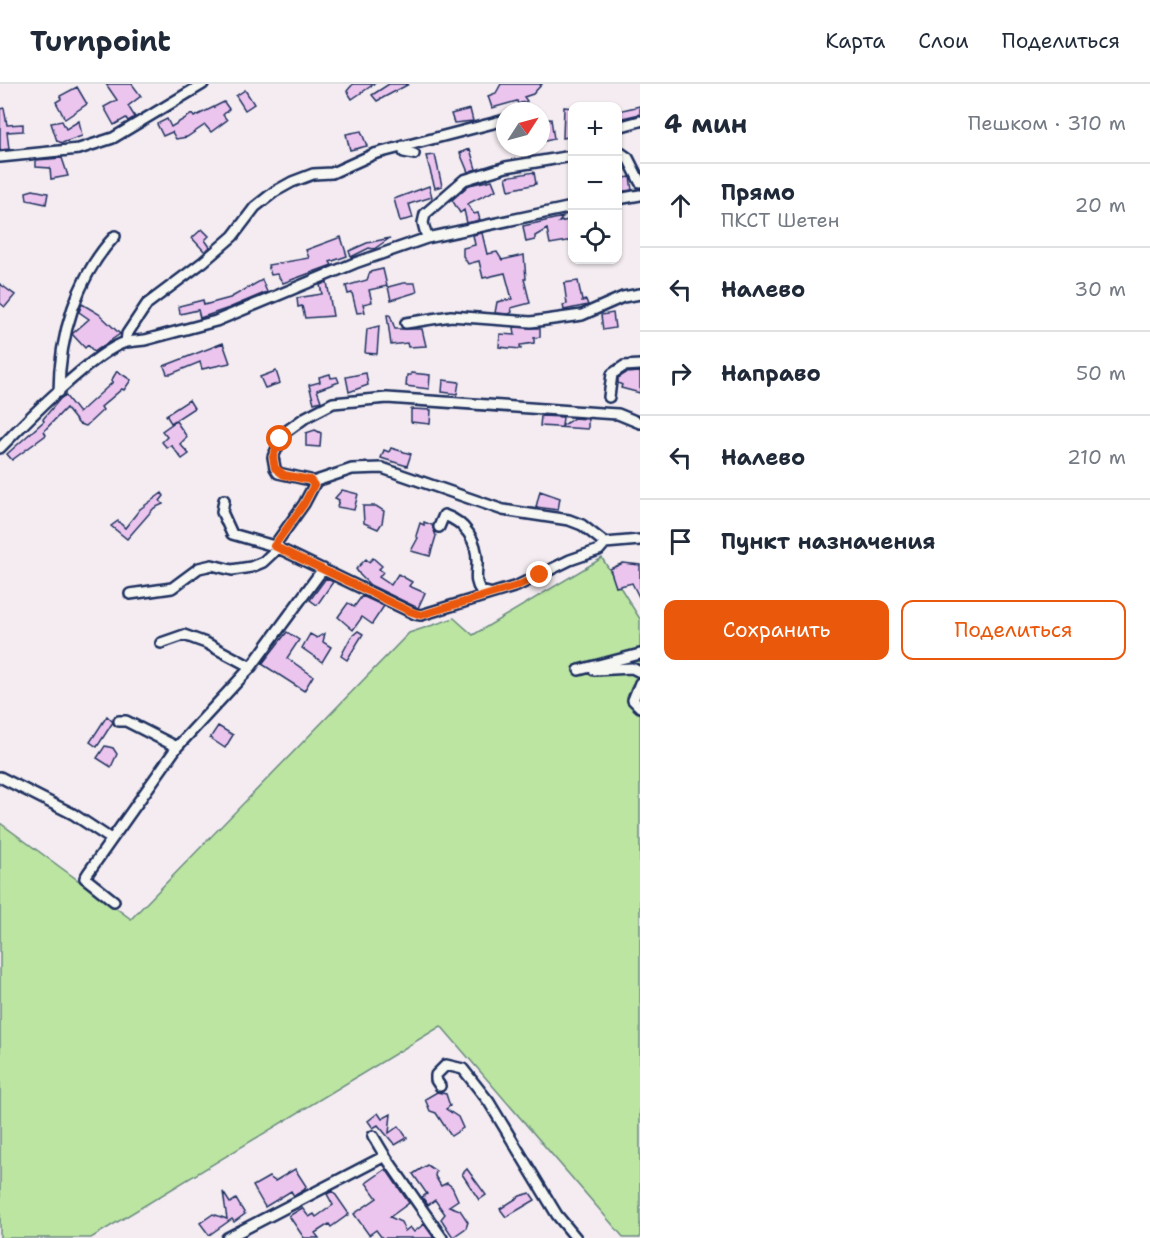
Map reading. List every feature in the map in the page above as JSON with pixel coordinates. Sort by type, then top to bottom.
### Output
[{"type":"street","points":[[0,157],[79,148],[113,138],[203,84]]},
{"type":"street","points":[[622,126],[640,121]]},
{"type":"street","points":[[126,342],[127,334],[147,304],[233,236],[255,207],[274,192],[313,174],[332,173],[348,163],[403,146],[496,122]]},
{"type":"street","points":[[403,146],[404,152],[414,154]]},
{"type":"street","points":[[622,154],[628,158],[640,182]]},
{"type":"street","points":[[427,238],[423,223],[425,214],[464,180],[506,167],[568,157]]},
{"type":"street","points":[[622,198],[640,195]]},
{"type":"street","points":[[0,448],[104,353],[126,342],[145,340],[216,321],[355,263],[427,238],[568,208]]},
{"type":"street","points":[[59,392],[61,353],[76,303],[98,254],[115,236]]},
{"type":"street","points":[[406,323],[451,316],[531,322],[582,315],[623,297],[640,294]]},
{"type":"street","points":[[609,397],[612,374],[624,366],[640,365]]},
{"type":"street","points":[[605,543],[582,525],[568,520],[503,510],[382,468],[352,469],[313,482],[284,475],[275,468],[273,457],[280,439],[291,427],[333,403],[387,398],[601,412],[618,414],[640,423]]},
{"type":"street","points":[[130,594],[172,588],[199,568],[212,565],[232,570],[251,567],[263,562],[277,547],[304,504],[313,488],[313,482]]},
{"type":"street","points":[[224,500],[222,512],[232,534],[277,547],[421,615],[517,586],[570,560],[598,550],[605,543],[640,540]]},
{"type":"street","points":[[439,527],[444,515],[462,524],[472,538],[477,554],[476,584],[481,591],[489,593]]},
{"type":"street","points":[[114,902],[85,878],[177,747],[251,667],[323,569]]},
{"type":"street","points":[[161,643],[184,635],[251,667]]},
{"type":"street","points":[[640,654],[581,670],[632,668],[640,672]]},
{"type":"street","points":[[640,683],[633,700],[640,707]]},
{"type":"street","points":[[119,721],[126,721],[177,747]]},
{"type":"street","points":[[0,777],[73,814],[111,839]]},
{"type":"street","points":[[440,1086],[436,1080],[440,1069],[446,1065],[463,1069],[489,1102],[557,1215],[576,1238]]},
{"type":"street","points":[[373,1136],[384,1156],[442,1238]]},
{"type":"street","points":[[227,1238],[384,1156]]},
{"type":"green space","points":[[602,558],[640,619],[640,1238],[624,1238],[441,1026],[91,1238],[0,1238],[0,823],[131,919],[409,633],[454,618],[473,635]]},
{"type":"building","points":[[106,84],[132,84],[141,96],[128,106],[135,117],[128,121],[126,118],[114,125],[104,107],[117,100]]},
{"type":"building","points":[[353,84],[374,84],[352,99],[347,91]]},
{"type":"building","points":[[389,84],[409,84],[377,101],[372,95]]},
{"type":"building","points":[[501,84],[542,84],[533,94],[524,97],[527,101],[496,102],[496,107],[492,108],[488,96],[496,93]]},
{"type":"building","points":[[77,87],[87,104],[65,119],[56,102],[61,99],[60,96]]},
{"type":"building","points":[[245,90],[254,104],[245,110],[236,96]]},
{"type":"building","points":[[224,102],[229,109],[223,115],[227,120],[211,132],[205,125],[187,137],[176,139],[172,132],[163,136],[157,124],[167,119],[171,127],[192,114],[194,117]]},
{"type":"building","points":[[640,106],[640,114],[622,118],[622,110]]},
{"type":"building","points":[[564,107],[568,107],[568,137],[563,138]]},
{"type":"building","points":[[4,108],[7,125],[23,124],[23,131],[7,132],[9,149],[0,150],[0,109]]},
{"type":"building","points":[[470,109],[473,121],[454,123],[451,114]]},
{"type":"building","points":[[550,119],[554,139],[550,140]]},
{"type":"building","points":[[62,121],[66,129],[79,121],[82,136],[62,143],[57,141],[51,123]]},
{"type":"building","points":[[361,131],[367,146],[350,150],[346,134]]},
{"type":"building","points":[[470,149],[476,169],[468,172],[460,153]]},
{"type":"building","points":[[435,155],[442,186],[435,188],[426,156]]},
{"type":"building","points":[[62,158],[68,176],[51,179],[50,168],[36,167],[36,160]]},
{"type":"building","points":[[534,172],[536,184],[509,190],[506,177]]},
{"type":"building","points":[[630,177],[632,190],[622,191],[622,178]]},
{"type":"building","points":[[492,180],[496,190],[467,204],[474,214],[478,213],[480,220],[467,223],[464,210],[460,213],[452,200],[469,185]]},
{"type":"building","points":[[429,186],[432,197],[409,204],[413,218],[400,221],[394,199]]},
{"type":"building","points":[[33,190],[48,193],[46,204],[27,200],[26,192]]},
{"type":"building","points":[[563,217],[559,222],[568,220],[568,241],[550,244],[547,229],[535,236],[535,240],[526,242],[523,226]]},
{"type":"building","points":[[202,229],[209,236],[205,240],[210,247],[205,252],[192,238]]},
{"type":"building","points":[[482,233],[487,254],[497,252],[502,260],[524,255],[526,279],[524,279],[530,303],[511,308],[512,312],[509,314],[495,313],[497,302],[512,299],[505,273],[483,278],[479,261],[468,264],[463,256],[463,248],[475,245],[473,235]]},
{"type":"building","points":[[341,237],[347,256],[330,262],[332,265],[283,283],[277,274],[271,275],[268,265],[309,258],[306,250]]},
{"type":"building","points":[[390,238],[374,249],[369,248],[351,257],[349,251],[367,243]]},
{"type":"building","points":[[383,269],[387,286],[369,290],[372,302],[363,304],[365,312],[357,313],[352,293],[348,294],[346,286],[367,280],[370,272]]},
{"type":"building","points":[[262,280],[267,292],[229,308],[200,318],[198,310],[180,314],[179,306],[203,300],[204,305],[230,298]]},
{"type":"building","points":[[578,281],[582,301],[586,300],[588,305],[564,310],[563,305],[567,304],[564,283]]},
{"type":"building","points":[[327,282],[333,316],[305,318],[302,306],[298,307],[297,298],[322,294],[320,285]]},
{"type":"building","points":[[415,283],[417,292],[391,300],[388,287]]},
{"type":"building","points":[[0,284],[15,295],[5,307],[0,303]]},
{"type":"building","points":[[82,304],[99,314],[120,334],[94,352],[88,345],[85,348],[72,334],[89,319],[79,312]]},
{"type":"building","points":[[613,313],[615,328],[603,330],[601,315]]},
{"type":"building","points":[[387,315],[390,315],[395,329],[422,329],[426,346],[408,347],[407,343],[391,345]]},
{"type":"building","points":[[379,326],[377,354],[365,353],[367,329]]},
{"type":"building","points":[[514,327],[540,328],[540,337],[534,338],[534,343],[520,345],[521,349],[499,347],[500,334],[515,335]]},
{"type":"building","points":[[223,343],[230,363],[202,369],[200,362],[167,374],[164,366]]},
{"type":"building","points":[[117,371],[131,380],[124,390],[122,389],[101,407],[103,410],[86,426],[79,424],[66,408],[44,431],[46,435],[12,460],[7,454],[44,421],[43,419],[65,395],[79,413],[113,382],[111,381]]},
{"type":"building","points":[[276,371],[280,383],[265,388],[260,377]]},
{"type":"building","points":[[640,372],[640,393],[621,388],[622,385],[618,383],[618,378],[626,373]]},
{"type":"building","points":[[366,373],[368,385],[349,392],[346,377]]},
{"type":"building","points":[[411,373],[430,375],[429,389],[406,386],[407,375]]},
{"type":"building","points":[[330,374],[331,378],[337,377],[339,382],[317,390],[321,401],[314,403],[309,385],[320,382],[319,377]]},
{"type":"building","points":[[443,380],[459,382],[457,394],[442,392]]},
{"type":"building","points":[[189,400],[194,408],[171,423],[166,415]]},
{"type":"building","points":[[411,409],[431,410],[430,424],[411,422]]},
{"type":"building","points":[[541,416],[563,417],[562,426],[574,418],[588,419],[588,429],[540,426]]},
{"type":"building","points":[[176,421],[187,437],[180,444],[189,454],[182,459],[171,445],[167,448],[162,442],[167,437],[162,431]]},
{"type":"building","points":[[315,430],[321,433],[320,447],[306,446],[306,433]]},
{"type":"building","points":[[391,448],[411,454],[407,466],[381,458],[384,450],[389,452]]},
{"type":"building","points":[[342,490],[358,494],[354,510],[337,507],[339,500],[335,498]]},
{"type":"building","points":[[540,491],[560,498],[558,510],[536,507]]},
{"type":"building","points":[[162,493],[164,496],[160,501],[163,504],[154,508],[127,539],[111,526],[118,521],[125,528],[140,509]]},
{"type":"building","points":[[363,506],[376,506],[384,511],[382,523],[378,529],[364,523]]},
{"type":"building","points":[[424,522],[432,525],[436,536],[430,556],[411,551],[418,538],[416,536],[420,523],[424,525]]},
{"type":"building","points":[[373,558],[382,566],[379,569],[383,572],[379,577],[391,585],[398,574],[412,582],[409,586],[425,593],[418,608],[370,585],[360,575],[356,569],[366,559],[369,562]]},
{"type":"building","points":[[623,563],[640,565],[640,599],[632,583],[616,587],[610,569]]},
{"type":"building","points":[[326,578],[333,582],[317,605],[310,600]]},
{"type":"building","points":[[362,596],[384,606],[372,624],[362,617],[353,630],[338,617],[348,603],[354,607]]},
{"type":"building","points":[[358,631],[363,634],[347,660],[341,656],[351,637]]},
{"type":"building","points":[[287,632],[299,640],[287,658],[313,676],[304,691],[262,664]]},
{"type":"building","points":[[325,633],[323,642],[331,647],[322,662],[302,648],[310,634],[317,638]]},
{"type":"building","points":[[107,716],[113,722],[97,747],[90,742]]},
{"type":"building","points":[[218,726],[233,735],[225,748],[210,738]]},
{"type":"building","points":[[105,746],[113,748],[117,754],[111,767],[97,758]]},
{"type":"building","points":[[437,1092],[446,1094],[450,1106],[446,1109],[458,1117],[463,1128],[451,1136],[436,1113],[430,1111],[425,1099]]},
{"type":"building","points":[[378,1113],[382,1119],[391,1114],[389,1133],[399,1126],[407,1138],[395,1145],[378,1125],[373,1128],[368,1121]]},
{"type":"building","points":[[427,1165],[436,1171],[435,1176],[441,1186],[447,1183],[452,1187],[458,1200],[449,1206],[460,1210],[468,1222],[466,1228],[453,1237],[441,1219],[445,1214],[435,1200],[428,1205],[422,1197],[427,1194],[413,1174]]},
{"type":"building","points":[[295,1169],[306,1186],[304,1190],[294,1196],[291,1191],[265,1207],[253,1186],[269,1177],[275,1181]]},
{"type":"building","points":[[386,1169],[409,1203],[390,1217],[401,1222],[405,1231],[410,1227],[414,1232],[424,1224],[434,1238],[382,1238],[376,1230],[369,1235],[354,1214],[377,1198],[366,1183]]},
{"type":"building","points":[[467,1169],[486,1195],[479,1200],[462,1174]]},
{"type":"building","points":[[333,1191],[349,1214],[331,1227],[329,1224],[315,1233],[319,1238],[304,1238],[289,1216],[302,1208],[309,1217],[314,1214],[316,1217],[333,1205],[327,1194]]},
{"type":"building","points":[[223,1192],[230,1203],[236,1199],[245,1214],[234,1222],[232,1219],[209,1235],[200,1223],[213,1214],[227,1219]]},
{"type":"building","points":[[530,1193],[535,1200],[506,1217],[500,1209],[520,1196]]},
{"type":"route","points":[[280,439],[273,457],[275,468],[284,475],[306,478],[314,485],[304,504],[274,546],[421,615],[517,586],[540,575]]}]
